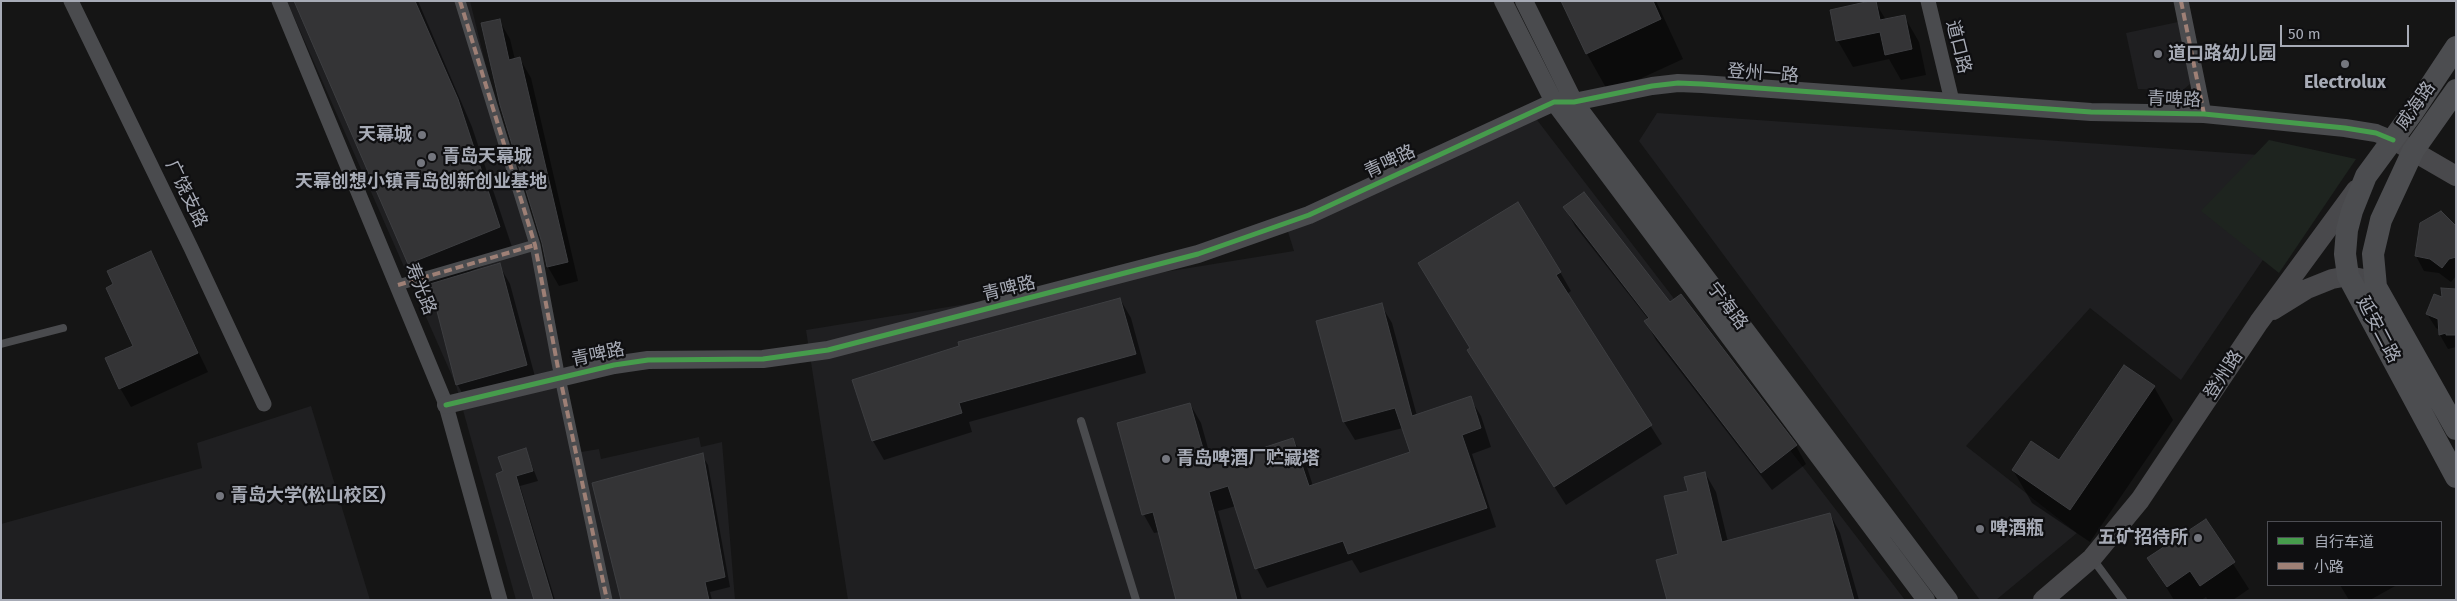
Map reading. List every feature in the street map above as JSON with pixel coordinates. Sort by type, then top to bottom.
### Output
[{"type":"main road","name":"威海路","points":[[2393,140],[2456,47]]},
{"type":"main road","name":"威海路","points":[[2413,151],[2456,90]]},
{"type":"main road","points":[[2393,140],[2456,176]]},
{"type":"main road","name":"登州路","points":[[2043,600],[2092,558],[2156,478],[2258,322],[2393,140]]},
{"type":"main road","points":[[2376,287],[2373,254],[2381,220],[2413,151]]},
{"type":"main road","name":"延安二路","points":[[2366,176],[2352,210],[2347,230],[2345,254],[2348,276],[2456,477]]},
{"type":"main road","points":[[2258,322],[2276,307],[2332,279],[2348,276],[2364,279],[2376,287]]},
{"type":"main road","name":"延安二路","points":[[2376,287],[2456,429]]},
{"type":"street","name":"广饶支路","points":[[71,1],[219,306],[264,404]]},
{"type":"street","name":"寿光路","points":[[280,1],[446,405],[500,600]]},
{"type":"street","points":[[460,1],[535,245],[558,368]]},
{"type":"street","name":"宁海路","points":[[1502,1],[1554,102],[1926,600]]},
{"type":"street","name":"宁海路","points":[[1524,1],[1574,102],[1949,600]]},
{"type":"street","name":"道口路","points":[[1928,1],[1952,101]]},
{"type":"street","points":[[2181,1],[2204,114]]},
{"type":"street","name":"登州一路","points":[[1554,102],[1574,102],[1628,90],[1678,83],[1952,101]]},
{"type":"street","name":"青啤路","points":[[1952,101],[2091,112],[2204,114],[2345,128],[2376,133],[2393,140]]},
{"type":"street","name":"青啤路","points":[[446,405],[614,365],[648,360],[763,359],[828,350],[1198,254],[1309,215],[1554,102]]},
{"type":"street","points":[[398,285],[535,245]]},
{"type":"street","points":[[562,387],[607,600]]},
{"type":"lane","points":[[1,344],[63,328]]},
{"type":"lane","points":[[1081,421],[1136,600]]},
{"type":"lane","points":[[2092,558],[2123,600]]},
{"type":"shaded area","name":"青岛天幕城","points":[[287,1],[470,1],[581,452],[599,449],[601,459],[699,437],[701,447],[722,442],[735,600],[516,600],[456,385]]},
{"type":"shaded area","name":"道口路幼儿园","points":[[2178,22],[2190,75],[2190,84],[2182,91],[2138,89],[2126,33]]},
{"type":"shaded area","points":[[1657,113],[2331,160],[2181,380],[2090,308],[1966,446],[2077,533],[1996,600],[1980,600],[1639,141]]},
{"type":"shaded area","points":[[1534,116],[1905,600],[848,600],[806,330],[1294,251],[1283,216]]},
{"type":"shaded area","points":[[2269,140],[2356,159],[2279,273],[2201,211]]},
{"type":"shaded area","name":"青岛大学(松山校区)","points":[[311,406],[370,600],[1,600],[1,524],[202,468],[197,443]]},
{"type":"building","name":"天幕创想小镇青岛创新创业基地","points":[[294,1],[415,1],[458,99],[500,227],[408,264]]},
{"type":"building","points":[[1561,1],[1653,1],[1661,19],[1586,54]]},
{"type":"building","points":[[1876,1],[1880,20],[1905,15],[1912,49],[1885,55],[1880,32],[1836,41],[1830,10]]},
{"type":"building","points":[[500,19],[509,60],[520,57],[568,262],[547,267],[542,243],[500,105],[481,23]]},
{"type":"building","points":[[1584,192],[1670,302],[1681,294],[1797,445],[1761,473],[1644,321],[1649,318],[1563,207]]},
{"type":"building","points":[[1518,202],[1561,272],[1556,275],[1652,425],[1554,487],[1467,350],[1470,348],[1418,263]]},
{"type":"building","points":[[2441,211],[2456,226],[2456,257],[2449,259],[2442,268],[2430,259],[2415,256],[2420,223]]},
{"type":"building","points":[[151,251],[198,353],[119,389],[105,358],[133,346],[106,288],[113,284],[107,271]]},
{"type":"building","points":[[500,263],[527,365],[456,385],[430,284]]},
{"type":"building","points":[[2441,288],[2456,289],[2456,335],[2446,335],[2446,333],[2439,335],[2438,319],[2426,314],[2434,294],[2442,297]]},
{"type":"building","points":[[1120,298],[1136,354],[959,403],[962,413],[872,441],[852,380],[959,346],[958,342]]},
{"type":"building","points":[[1382,303],[1412,416],[1471,396],[1481,428],[1462,435],[1487,508],[1348,554],[1343,541],[1255,569],[1228,486],[1209,492],[1237,600],[1176,600],[1153,512],[1142,515],[1117,423],[1190,403],[1208,466],[1293,438],[1309,486],[1410,452],[1395,408],[1343,422],[1316,321]]},
{"type":"building","points":[[2124,365],[2155,386],[2070,510],[2012,470],[2031,441],[2059,460]]},
{"type":"building","points":[[526,448],[533,471],[516,476],[553,600],[534,600],[496,474],[503,471],[498,457]]},
{"type":"building","points":[[703,453],[725,577],[705,582],[709,600],[621,600],[592,483]]},
{"type":"building","points":[[1705,472],[1722,542],[1830,513],[1854,600],[1667,600],[1656,560],[1678,554],[1664,496],[1688,491],[1684,477]]},
{"type":"building","name":"五矿招待所","points":[[2206,519],[2235,562],[2200,586],[2190,571],[2167,587],[2147,558]]},
{"type":"marked path","points":[[460,1],[535,245],[558,368]]},
{"type":"marked path","points":[[2181,1],[2204,114]]},
{"type":"marked path","points":[[398,285],[535,245]]},
{"type":"marked path","points":[[562,387],[607,600]]},
{"type":"cycle path","points":[[446,405],[614,365],[648,360],[763,359],[828,350],[1198,254],[1309,215],[1554,102],[1574,102],[1652,86],[1678,83],[1702,84],[2091,112],[2204,114],[2345,128],[2376,133],[2393,140]]},
{"type":"place","name":"道口路幼儿园","points":[[2158,54]]},
{"type":"place","name":"Electrolux","points":[[2345,64]]},
{"type":"place","name":"天幕城","points":[[422,135]]},
{"type":"place","name":"青岛天幕城","points":[[432,157]]},
{"type":"place","name":"天幕创想小镇青岛创新创业基地","points":[[421,163]]},
{"type":"place","name":"青岛啤酒厂贮藏塔","points":[[1166,459]]},
{"type":"place","name":"青岛大学(松山校区)","points":[[220,496]]},
{"type":"place","name":"啤酒瓶","points":[[1980,529]]},
{"type":"place","name":"五矿招待所","points":[[2198,538]]}]
